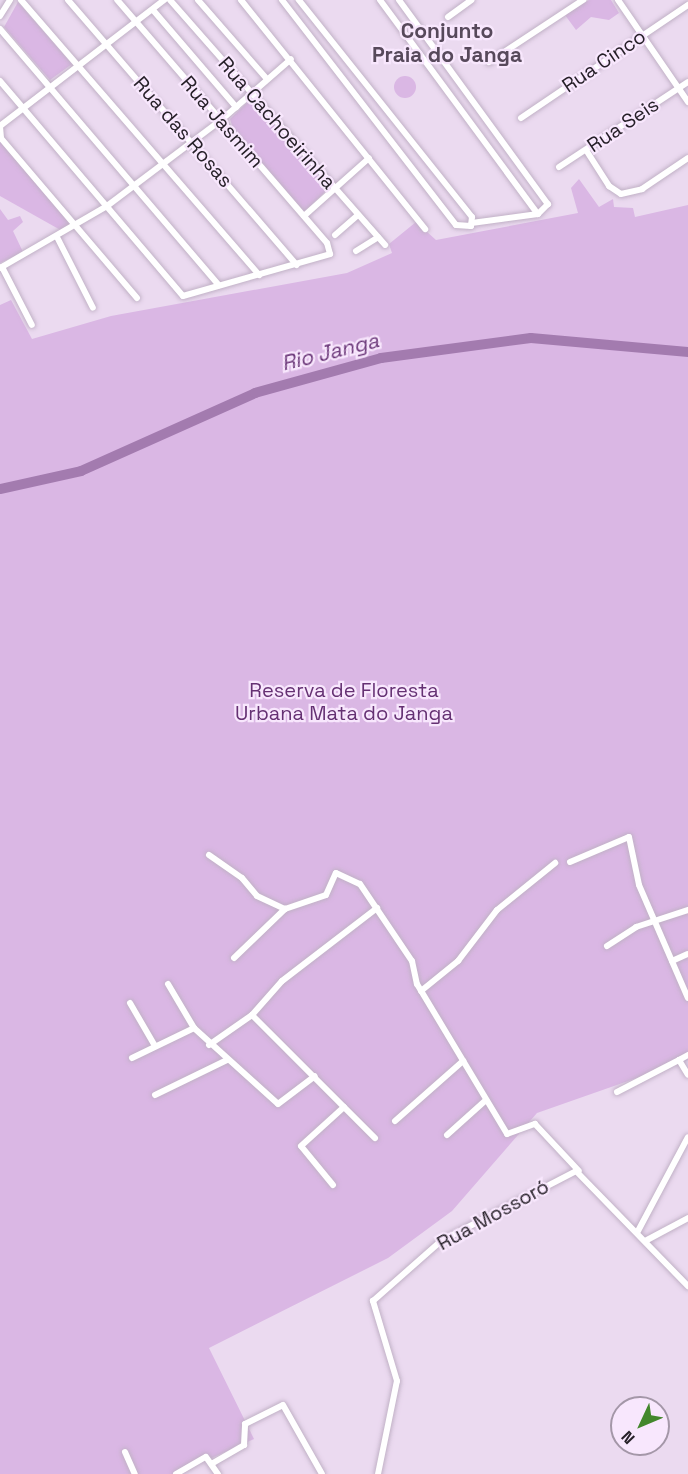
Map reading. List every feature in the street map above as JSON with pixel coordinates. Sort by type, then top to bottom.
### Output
[{"type":"street","points":[[0,16],[10,0]]},
{"type":"street","points":[[21,0],[164,162],[259,275]]},
{"type":"street","name":"Rua das Rosas","points":[[68,0],[297,265]]},
{"type":"street","name":"Rua Jasmim","points":[[117,0],[327,243],[327,256],[297,265]]},
{"type":"street","points":[[137,298],[1,138],[0,126],[108,46],[164,0]]},
{"type":"street","name":"Rua Cachoeirinha","points":[[170,0],[385,245]]},
{"type":"street","points":[[198,0],[267,79]]},
{"type":"street","points":[[241,0],[291,59],[425,229]]},
{"type":"street","points":[[282,0],[456,225],[464,229],[472,220],[538,214],[547,210],[546,200],[434,52],[399,0]]},
{"type":"street","points":[[299,0],[472,220]]},
{"type":"street","points":[[380,0],[538,214]]},
{"type":"street","points":[[489,62],[583,0]]},
{"type":"street","points":[[618,0],[688,102]]},
{"type":"street","points":[[447,17],[468,1]]},
{"type":"street","name":"Rua Cinco","points":[[521,118],[688,5]]},
{"type":"street","points":[[153,10],[236,107]]},
{"type":"street","points":[[297,20],[308,11]]},
{"type":"street","points":[[0,29],[135,184],[219,285]]},
{"type":"street","points":[[423,59],[434,52]]},
{"type":"street","points":[[32,325],[1,268],[77,227],[220,121],[291,59]]},
{"type":"street","points":[[0,81],[183,296],[297,265]]},
{"type":"street","name":"Rua Seis","points":[[558,167],[688,82]]},
{"type":"street","points":[[377,121],[388,113]]},
{"type":"street","points":[[488,147],[500,139]]},
{"type":"street","points":[[586,150],[609,186],[621,194],[642,189],[688,158]]},
{"type":"street","points":[[304,216],[369,158]]},
{"type":"street","points":[[335,235],[358,215]]},
{"type":"street","points":[[356,251],[378,237]]},
{"type":"street","points":[[58,239],[93,309]]},
{"type":"street","points":[[570,862],[629,837],[639,885],[688,998]]},
{"type":"street","points":[[209,855],[242,878],[257,896],[285,909]]},
{"type":"street","points":[[421,991],[458,961],[497,910],[555,863]]},
{"type":"street","points":[[234,958],[285,909],[326,895],[336,873],[360,884],[412,961],[421,991],[507,1134],[535,1124],[638,1231],[687,1286]]},
{"type":"street","points":[[209,1045],[252,1016],[275,987],[376,908]]},
{"type":"street","points":[[607,946],[655,921],[688,910]]},
{"type":"street","points":[[672,961],[688,954]]},
{"type":"street","points":[[168,984],[194,1028],[209,1045],[278,1104],[315,1076]]},
{"type":"street","points":[[130,1003],[155,1047]]},
{"type":"street","points":[[252,1016],[375,1138]]},
{"type":"street","points":[[132,1058],[194,1028]]},
{"type":"street","points":[[617,1092],[688,1055]]},
{"type":"street","points":[[155,1095],[227,1060]]},
{"type":"street","points":[[679,1060],[688,1075]]},
{"type":"street","points":[[395,1121],[463,1061]]},
{"type":"street","points":[[447,1135],[486,1100]]},
{"type":"street","points":[[333,1185],[301,1146],[344,1107]]},
{"type":"street","points":[[638,1231],[688,1137]]},
{"type":"street","name":"Rua Mossoró","points":[[378,1474],[397,1381],[374,1299],[441,1241],[579,1172]]},
{"type":"street","points":[[646,1240],[688,1218]]},
{"type":"street","points":[[687,1286],[688,1274]]},
{"type":"street","points":[[213,1463],[244,1445],[245,1424],[283,1406],[322,1474]]},
{"type":"street","points":[[125,1452],[135,1474]]},
{"type":"street","points":[[176,1474],[206,1457],[213,1463],[218,1474]]},
{"type":"green space","points":[[589,0],[611,0],[619,13],[609,20],[591,17],[576,30],[565,15]]},
{"type":"green space","points":[[18,2],[72,64],[50,80],[4,27]]},
{"type":"green space","points":[[405,76],[413,79],[416,87],[413,95],[405,98],[397,95],[394,87],[397,79]]},
{"type":"green space","points":[[251,99],[328,189],[304,212],[234,132],[230,119]]},
{"type":"green space","points":[[0,141],[73,226],[64,232],[0,196]]},
{"type":"green space","name":"Reserva de Floresta Urbana Mata do Janga","points":[[579,179],[599,207],[613,199],[614,207],[633,208],[635,217],[688,205],[688,1060],[537,1113],[452,1211],[388,1258],[209,1348],[254,1439],[176,1474],[0,1474],[0,305],[11,300],[32,339],[111,316],[347,273],[392,253],[389,244],[416,222],[436,240],[578,213],[571,188]]},
{"type":"green space","points":[[0,209],[8,220],[20,216],[23,222],[13,231],[23,252],[0,263]]},
{"type":"waterway","name":"Rio Janga","points":[[0,489],[81,471],[255,393],[381,358],[531,338],[688,352]]},
{"type":"district","name":"Conjunto Praia do Janga","points":[[447,43]]}]
